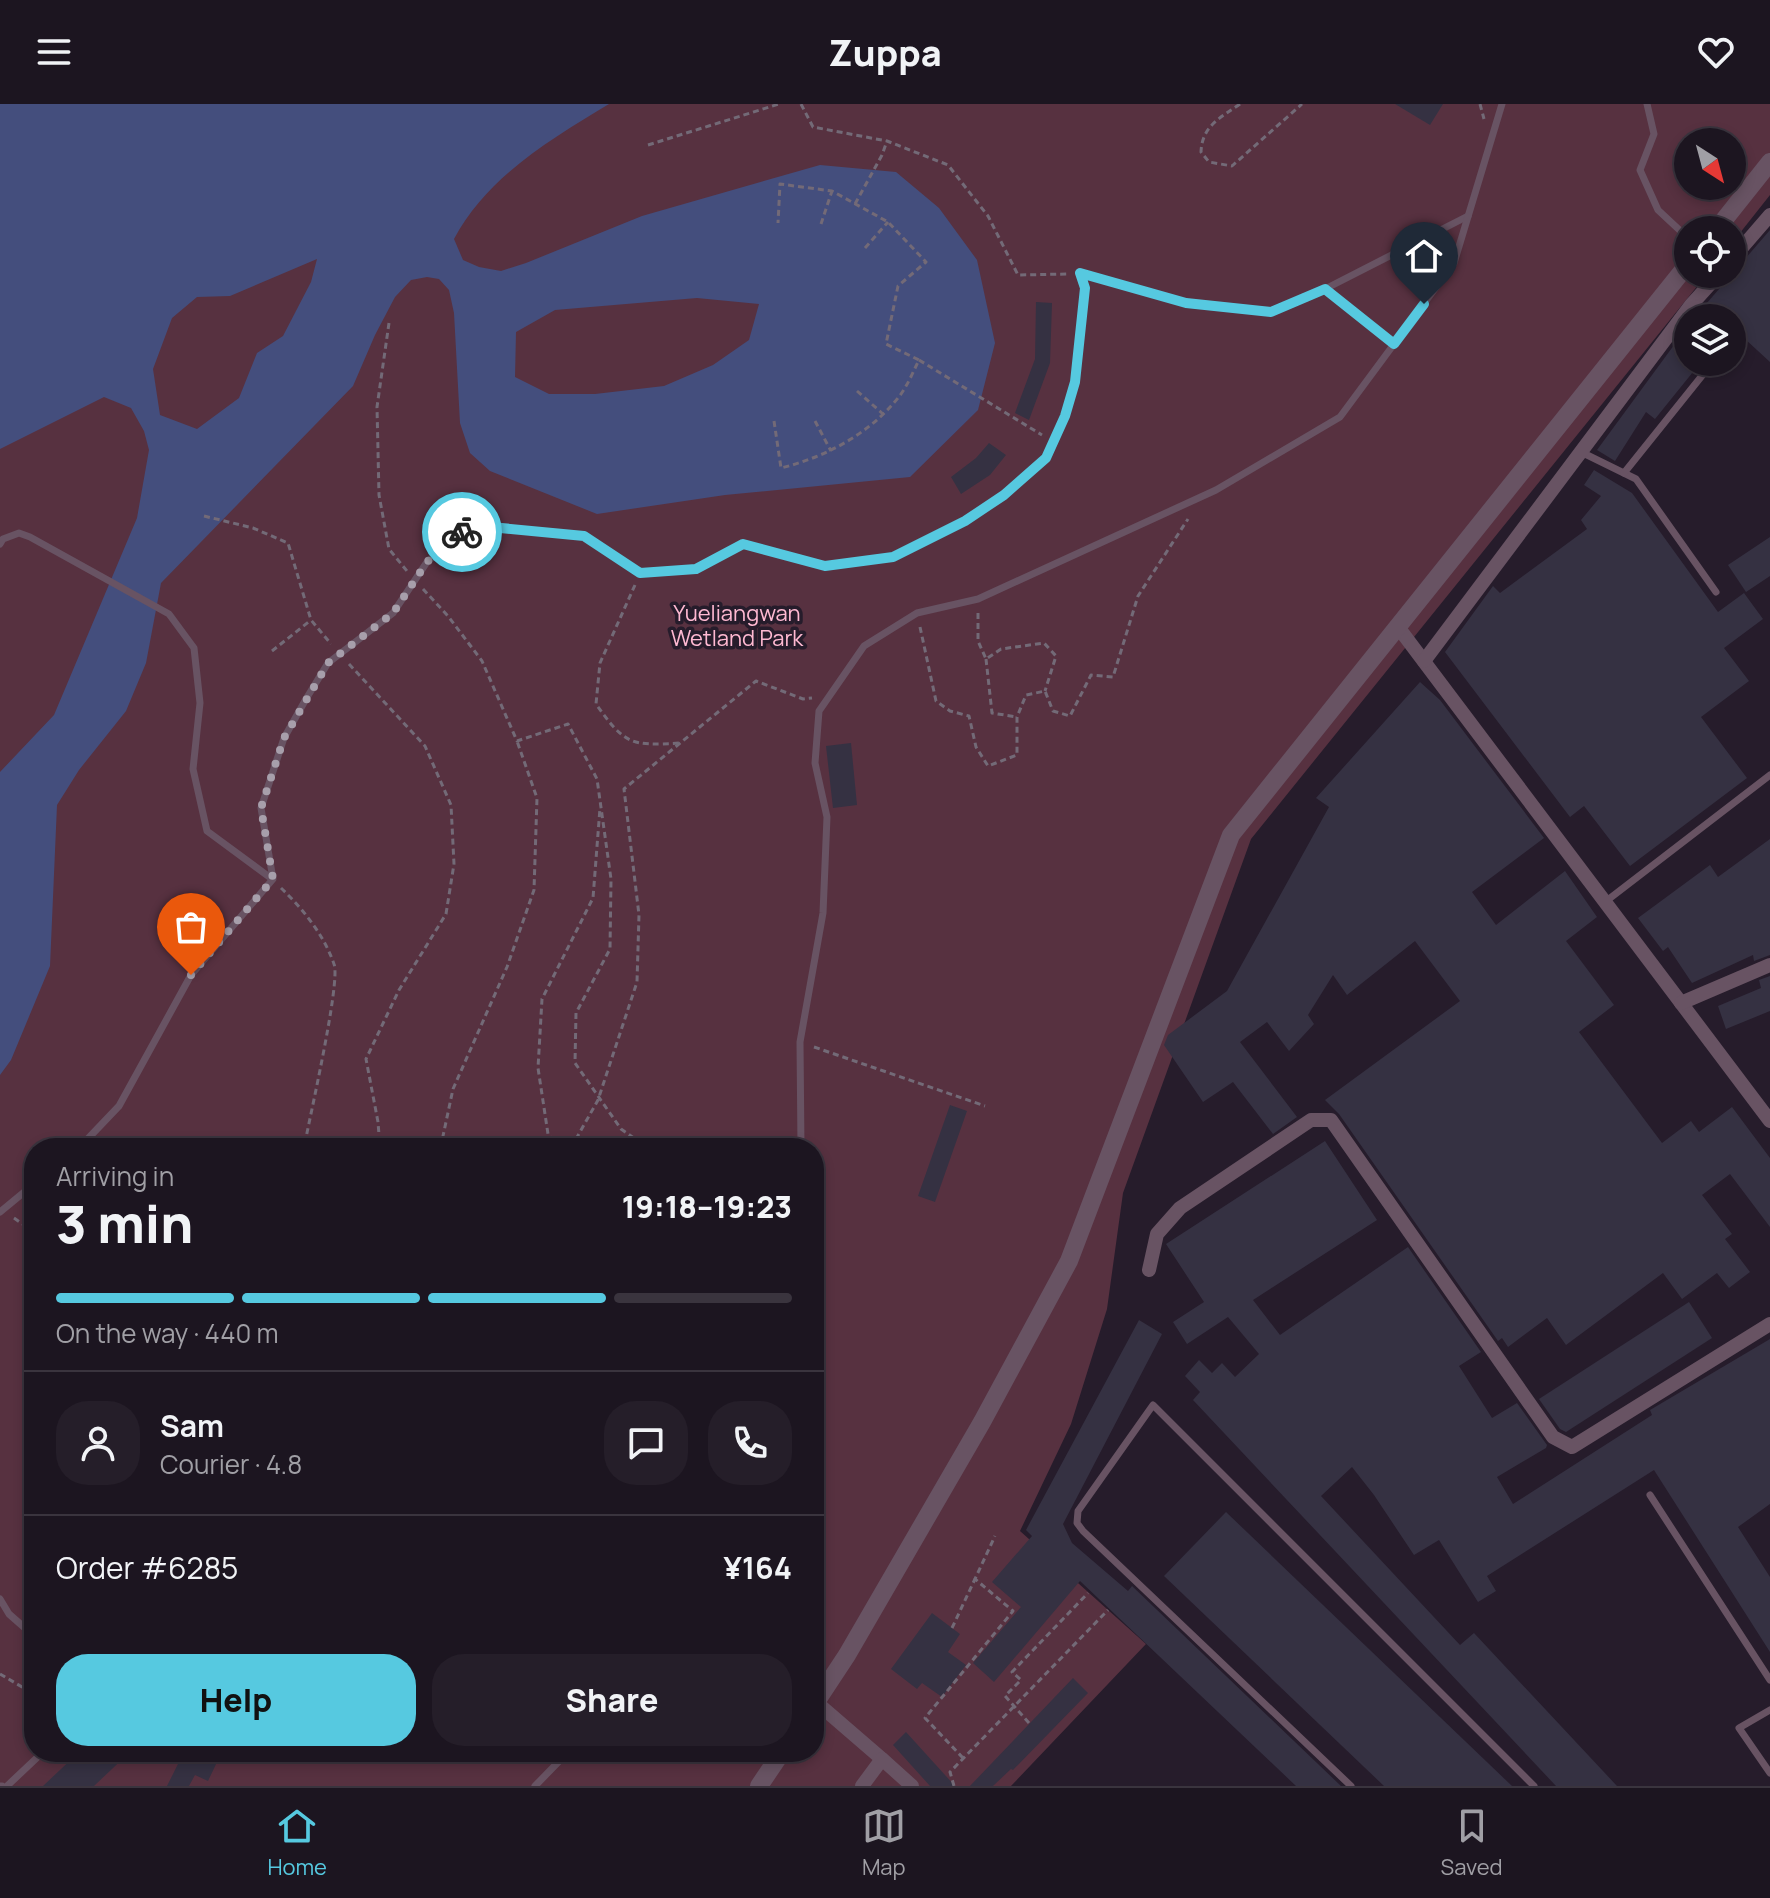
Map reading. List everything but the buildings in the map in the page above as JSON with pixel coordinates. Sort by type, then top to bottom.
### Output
[{"type":"street","points":[[1727,216],[1770,162]]},
{"type":"street","points":[[1746,243],[1770,215]]},
{"type":"street","points":[[824,1690],[982,1422],[1069,1261],[1231,835],[1674,282]]},
{"type":"street","points":[[1424,661],[1706,288]]},
{"type":"street","points":[[1398,627],[1770,1121]]},
{"type":"street","points":[[1681,1003],[1770,965]]},
{"type":"street","points":[[1149,1270],[1157,1234],[1180,1208],[1311,1120],[1331,1120],[1553,1437],[1572,1447],[1770,1324]]},
{"type":"street","points":[[824,1711],[912,1786]]},
{"type":"street","points":[[862,1786],[882,1759]]},
{"type":"street","points":[[759,1786],[775,1762]]},
{"type":"lane","points":[[801,1138],[800,1042],[823,913],[827,817],[815,763],[819,711],[829,696],[864,646],[917,613],[978,599],[1203,495],[1340,417],[1454,263],[1502,104]]},
{"type":"lane","points":[[1647,104],[1654,134],[1640,170],[1658,210],[1674,225]]},
{"type":"lane","points":[[1080,273],[1186,303],[1271,312],[1325,289],[1468,216]]},
{"type":"lane","points":[[273,879],[261,808],[284,738],[328,663],[393,613],[427,562],[470,525],[584,536],[640,573],[696,569],[743,544],[825,566],[893,557],[965,521],[1004,495],[1046,458],[1065,416],[1075,382],[1085,288],[1080,273]]},
{"type":"lane","points":[[1325,289],[1394,344]]},
{"type":"lane","points":[[1624,473],[1702,376]]},
{"type":"lane","points":[[1581,452],[1636,479],[1716,592]]},
{"type":"lane","points":[[0,544],[3,539],[19,533],[169,614],[194,648],[200,703],[193,769],[207,831],[273,879]]},
{"type":"lane","points":[[1605,902],[1770,775]]},
{"type":"lane","points":[[89,1138],[119,1106],[191,975],[273,879]]},
{"type":"lane","points":[[2,1210],[24,1192]]},
{"type":"lane","points":[[1351,1786],[1077,1523],[1078,1511],[1153,1405],[1534,1786]]},
{"type":"lane","points":[[1650,1495],[1770,1680]]},
{"type":"lane","points":[[0,1599],[9,1614],[24,1627]]},
{"type":"lane","points":[[1770,1710],[1739,1728],[1770,1773]]},
{"type":"lane","points":[[3,1786],[31,1762]]},
{"type":"lane","points":[[535,1786],[558,1762]]},
{"type":"path","points":[[648,145],[779,104]]},
{"type":"path","points":[[801,104],[813,127],[887,141],[948,165],[988,216],[1018,275],[1080,273]]},
{"type":"path","points":[[1240,104],[1211,124],[1202,138],[1201,152],[1209,162],[1232,166],[1302,104]]},
{"type":"path","points":[[855,204],[887,141]]},
{"type":"path","points":[[778,223],[780,184],[832,191],[888,222],[926,262],[898,286],[886,344],[919,360],[1053,442]]},
{"type":"path","points":[[821,224],[832,191]]},
{"type":"path","points":[[865,248],[888,222]]},
{"type":"path","points":[[389,323],[377,407],[379,495],[389,549],[448,616],[482,661],[517,741],[537,798],[534,890],[507,967],[453,1089],[443,1138]]},
{"type":"path","points":[[774,421],[781,468],[812,460],[831,451],[883,414],[900,396],[919,360]]},
{"type":"path","points":[[857,391],[883,414]]},
{"type":"path","points":[[815,421],[831,451]]},
{"type":"path","points":[[986,659],[1001,649],[1044,643],[1056,656],[1045,691],[1053,711],[1070,716],[1091,675],[1113,677],[1138,596],[1203,495]]},
{"type":"path","points":[[204,516],[253,528],[288,543],[311,620],[425,746],[451,805],[454,864],[446,914],[399,990],[366,1059],[379,1138]]},
{"type":"path","points":[[640,573],[600,663],[596,704],[618,734],[642,745],[680,743]]},
{"type":"path","points":[[978,599],[978,641],[986,659],[992,713],[1017,717]]},
{"type":"path","points":[[917,613],[936,701],[950,711],[969,716],[976,747],[988,766],[1017,755],[1017,717],[1026,695],[1045,691]]},
{"type":"path","points":[[272,651],[311,620]]},
{"type":"path","points":[[577,1138],[598,1100],[637,982],[639,915],[624,789],[756,681],[803,699],[829,696]]},
{"type":"path","points":[[517,741],[568,724],[597,779],[611,879],[610,949],[576,1013],[575,1063],[598,1100],[621,1129],[634,1138]]},
{"type":"path","points":[[552,1138],[548,1134],[538,1068],[542,999],[593,898],[600,800]]},
{"type":"path","points":[[273,879],[304,910],[336,967],[306,1138]]},
{"type":"path","points":[[800,1042],[985,1106]]},
{"type":"path","points":[[2,1210],[24,1225]]},
{"type":"path","points":[[952,1628],[995,1536]]},
{"type":"path","points":[[963,1758],[925,1718],[1013,1611],[975,1579]]},
{"type":"path","points":[[1029,1723],[1005,1696],[1021,1680],[1012,1672],[1088,1593]]},
{"type":"path","points":[[954,1786],[950,1772],[1108,1610]]},
{"type":"path","points":[[0,1674],[24,1688]]},
{"type":"green space","name":"Yueliangwan Wetland Park","points":[[535,104],[1770,104],[1770,195],[1746,225],[1746,216],[1674,216],[1674,288],[1696,288],[1683,304],[1674,304],[1674,315],[1251,839],[1123,1193],[1107,1309],[1071,1424],[1020,1531],[1146,1644],[1011,1786],[0,1786],[0,421],[160,280]]},
{"type":"water","points":[[0,104],[609,104],[522,161],[502,178],[468,217],[454,239],[463,260],[501,271],[642,216],[820,165],[896,172],[939,208],[977,260],[995,343],[978,410],[910,477],[725,495],[597,514],[490,471],[470,453],[460,423],[454,313],[449,290],[439,279],[427,277],[411,280],[395,297],[353,386],[161,583],[146,663],[126,711],[79,770],[57,805],[50,966],[11,1060],[0,1075],[0,772],[54,715],[137,518],[149,450],[144,431],[131,408],[104,397],[0,449]],"holes":[[[317,259],[311,282],[283,336],[257,353],[239,398],[197,429],[160,415],[153,369],[172,318],[197,297],[230,296]],[[697,298],[759,304],[749,340],[713,365],[664,386],[595,394],[549,394],[515,377],[516,332],[555,310]]]},
{"type":"way so far","points":[[191,975],[273,879],[261,808],[284,738],[328,663],[393,613],[427,562],[462,532]]},
{"type":"route","points":[[462,532],[470,525],[584,536],[640,573],[696,569],[743,544],[825,566],[893,557],[965,521],[1004,495],[1046,458],[1065,416],[1075,382],[1085,288],[1080,273],[1186,303],[1271,312],[1325,289],[1394,344],[1424,304]]}]
